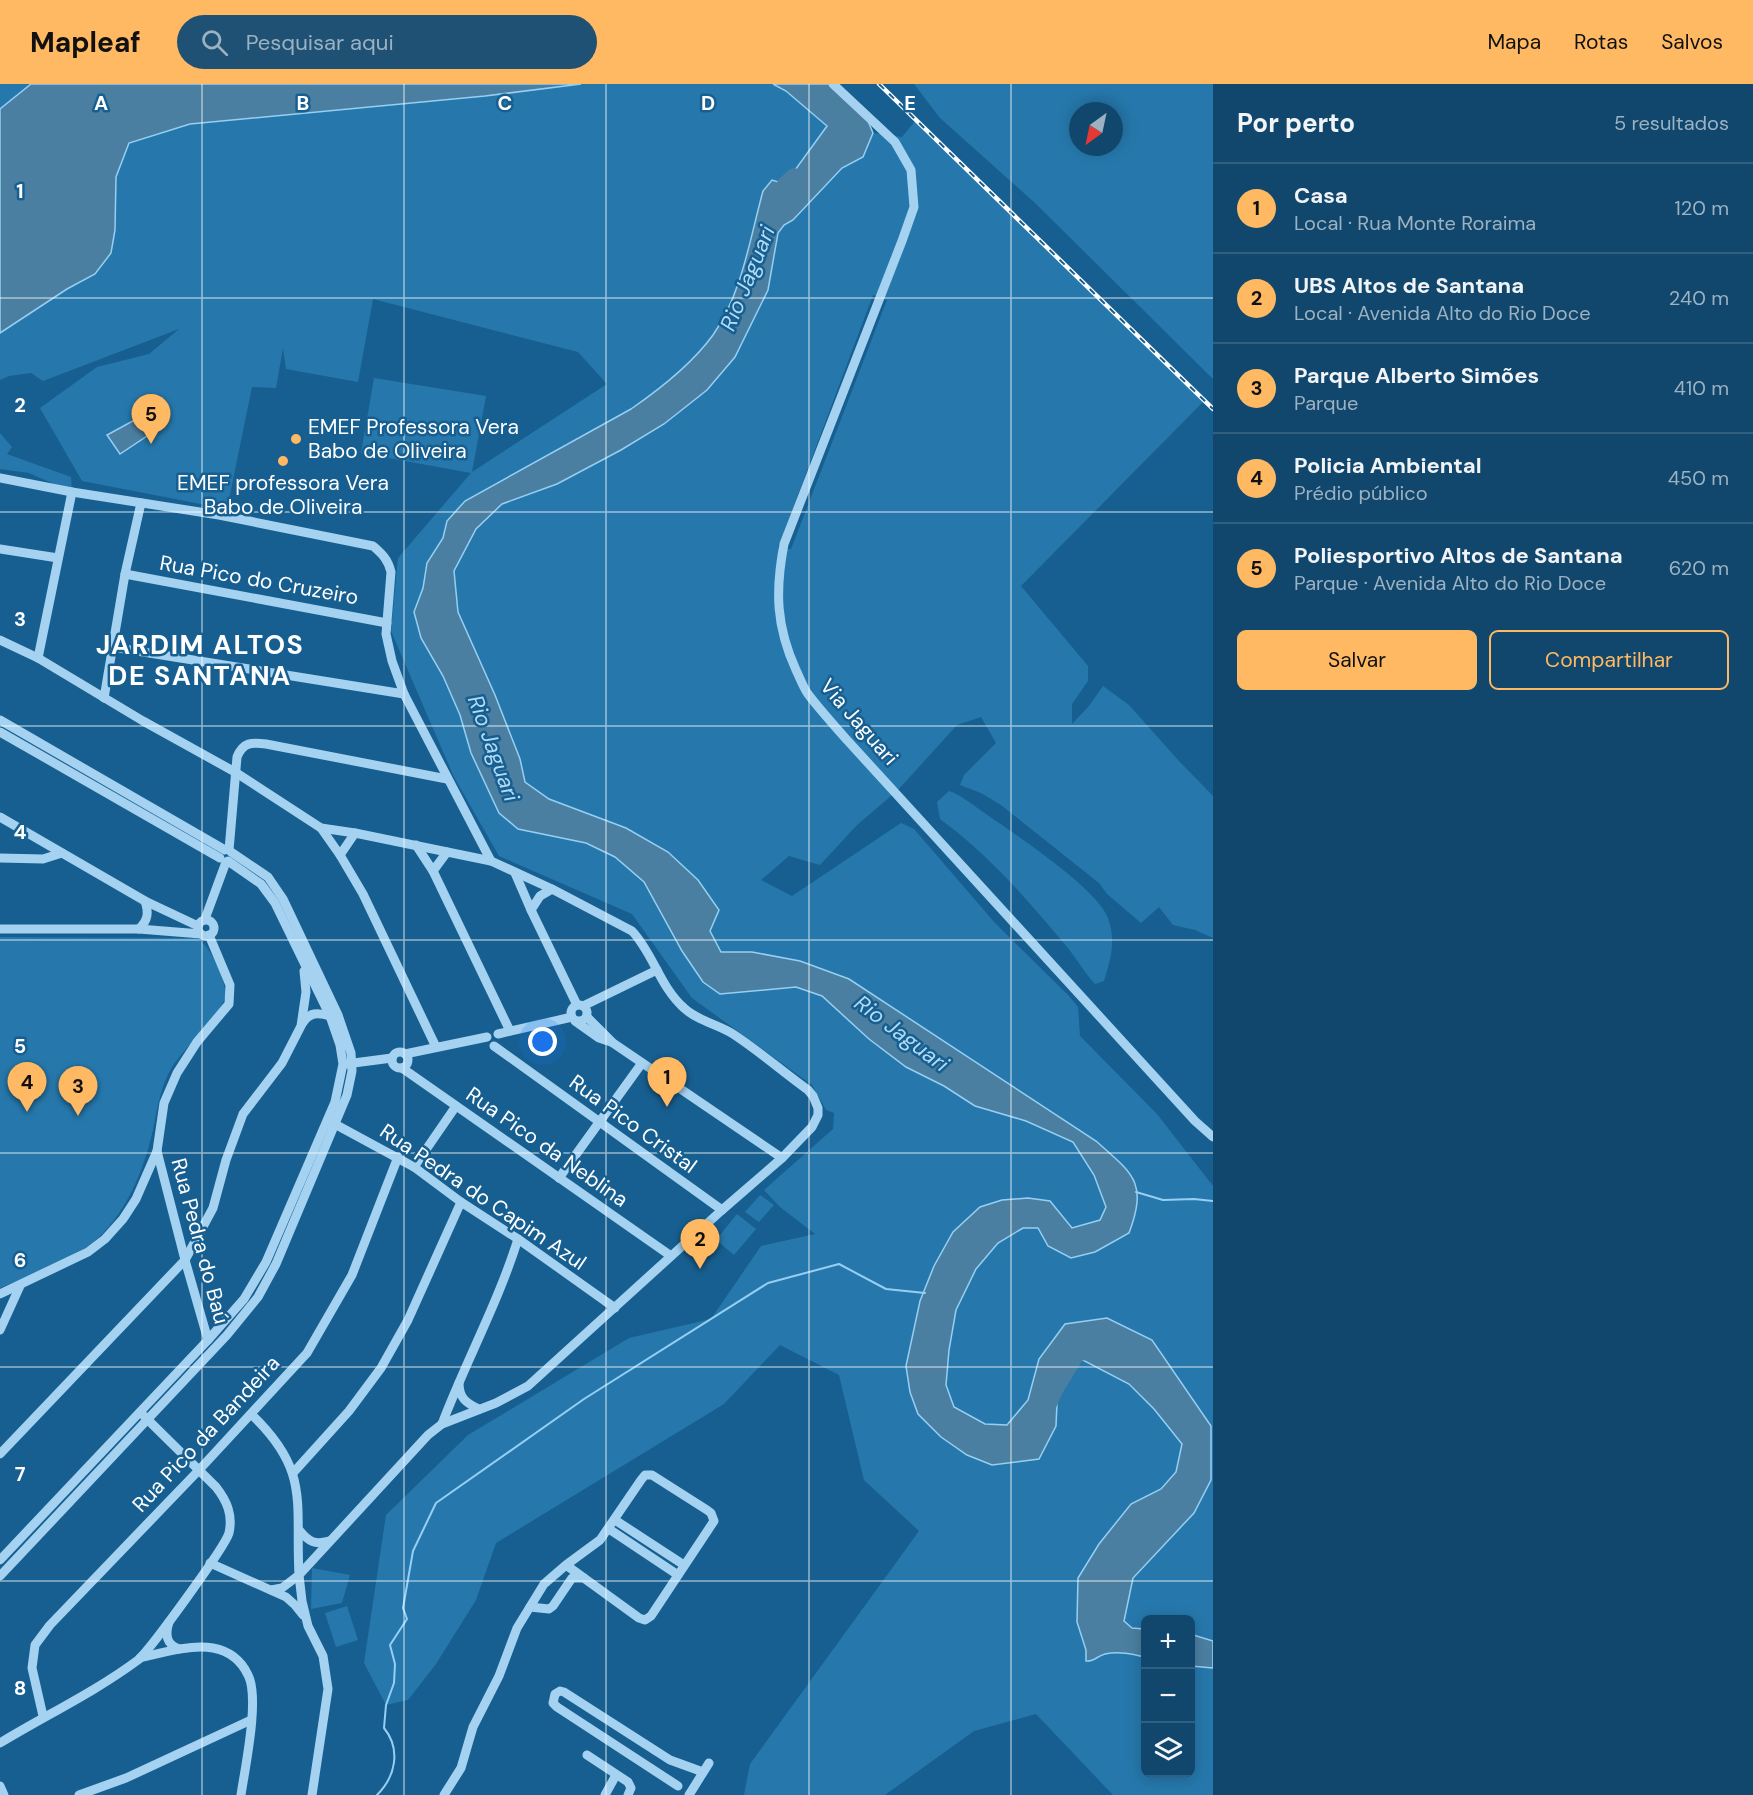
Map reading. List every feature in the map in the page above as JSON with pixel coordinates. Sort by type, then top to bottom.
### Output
[{"type":"street","name":"Via Jaguari","points":[[833,84],[895,142],[911,170],[914,207],[784,544],[779,569],[778,592],[779,620],[786,647],[807,693],[847,740],[1213,1137]]},
{"type":"street","points":[[0,477],[72,492],[219,515],[372,546],[385,556],[391,572],[387,622],[388,645],[404,694],[491,861]]},
{"type":"street","points":[[38,658],[72,492]]},
{"type":"street","points":[[104,698],[125,574],[141,503]]},
{"type":"street","points":[[0,549],[58,558]]},
{"type":"street","name":"Rua Pico do Cruzeiro","points":[[125,574],[387,622]]},
{"type":"street","points":[[0,640],[38,658],[235,772],[321,828],[363,894],[436,1047]]},
{"type":"street","points":[[112,647],[404,694]]},
{"type":"street","points":[[0,720],[227,855],[261,884],[275,903],[330,1016],[348,1064]]},
{"type":"street","points":[[0,732],[268,878],[283,899],[338,1014],[349,1043],[347,1095],[261,1272],[244,1299],[144,1416],[0,1576]]},
{"type":"street","points":[[204,928],[227,855],[237,757],[240,748],[247,743],[255,742],[447,779]]},
{"type":"street","points":[[0,817],[145,901],[204,928],[230,985],[229,1004],[197,1042],[177,1073],[164,1103],[157,1151],[136,1199],[123,1219],[105,1239],[79,1258],[0,1294]]},
{"type":"street","points":[[271,1590],[282,1588],[299,1575],[428,1435],[442,1424],[496,1403],[528,1386],[782,1158],[816,1121],[818,1108],[813,1096],[733,1034],[696,1018],[676,1001],[639,938],[632,931],[552,889],[491,861],[321,828]]},
{"type":"street","points":[[340,855],[355,833]]},
{"type":"street","points":[[416,845],[433,871],[510,1031]]},
{"type":"street","points":[[433,871],[447,852]]},
{"type":"street","points":[[0,858],[43,859],[62,853]]},
{"type":"street","points":[[515,873],[531,910],[580,1006],[586,1009],[587,1017],[613,1043],[782,1158]]},
{"type":"street","points":[[531,910],[540,896],[552,889]]},
{"type":"street","points":[[139,929],[148,916],[145,901]]},
{"type":"street","points":[[0,929],[139,929],[173,932],[204,928]]},
{"type":"street","points":[[301,1026],[306,992],[304,965]]},
{"type":"street","points":[[613,1043],[599,1038],[574,1019],[572,1010],[657,970]]},
{"type":"street","points":[[0,1454],[184,1260],[213,1208],[226,1160],[243,1114],[282,1064],[307,1016],[314,1014],[330,1016]]},
{"type":"street","points":[[396,1064],[398,1053],[405,1054],[487,1037],[492,1033],[498,1034],[574,1019],[580,1022],[587,1017]]},
{"type":"street","points":[[487,1037],[488,1043],[494,1046],[500,1040],[498,1034]]},
{"type":"street","name":"Rua Pico Cristal","points":[[494,1046],[722,1210]]},
{"type":"street","points":[[348,1064],[371,1062],[408,1064],[405,1054]]},
{"type":"street","points":[[559,1178],[642,1063]]},
{"type":"street","name":"Rua Pico da Neblina","points":[[396,1064],[671,1256]]},
{"type":"street","points":[[414,1167],[456,1106]]},
{"type":"street","points":[[0,1560],[227,1335],[258,1297],[276,1264],[332,1122]]},
{"type":"street","name":"Rua Pedra do Capim Azul","points":[[332,1122],[414,1167],[615,1308]]},
{"type":"street","name":"Rua Pedra do Baú","points":[[157,1151],[184,1260],[208,1340]]},
{"type":"street","name":"Rua Pico da Bandeira","points":[[43,1716],[32,1668],[35,1645],[50,1625],[199,1470],[306,1353],[352,1275],[398,1157]]},
{"type":"street","points":[[293,1473],[349,1411],[381,1368],[408,1320],[461,1202]]},
{"type":"street","points":[[442,1424],[459,1381],[488,1320],[518,1239]]},
{"type":"street","points":[[1,1329],[20,1286]]},
{"type":"street","points":[[0,1310],[1,1329]]},
{"type":"street","points":[[459,1381],[459,1392],[462,1398],[468,1404],[479,1408]]},
{"type":"street","points":[[251,1414],[263,1425],[287,1458],[298,1489],[299,1575],[302,1601],[309,1626]]},
{"type":"street","points":[[0,1743],[43,1716],[88,1693],[140,1658],[210,1563],[228,1534],[230,1514],[226,1500],[216,1487],[144,1416]]},
{"type":"street","points":[[444,1795],[461,1768],[473,1727],[500,1676],[517,1628],[544,1584],[566,1565],[600,1540],[645,1476],[652,1475],[674,1487],[708,1510],[714,1521],[651,1616],[645,1620],[566,1565]]},
{"type":"street","points":[[615,1520],[684,1565]]},
{"type":"street","points":[[609,1529],[678,1575]]},
{"type":"street","points":[[300,1531],[311,1542],[319,1544],[329,1541]]},
{"type":"street","points":[[210,1563],[271,1590],[295,1605],[309,1626],[323,1656],[328,1689],[312,1795]]},
{"type":"street","points":[[530,1607],[549,1609],[572,1578],[584,1578]]},
{"type":"street","points":[[170,1618],[166,1636],[172,1646],[179,1649]]},
{"type":"street","points":[[140,1658],[179,1649],[212,1647],[233,1654],[249,1676],[253,1710],[241,1795]]},
{"type":"street","points":[[678,1786],[557,1707],[553,1703],[555,1694],[560,1691],[564,1692],[670,1760],[703,1773]]},
{"type":"street","points":[[79,1795],[126,1778],[252,1720]]},
{"type":"street","points":[[587,1755],[630,1785],[628,1795]]},
{"type":"street","points":[[660,1774],[670,1760]]},
{"type":"street","points":[[689,1795],[709,1763]]},
{"type":"street","points":[[605,1795],[616,1775]]},
{"type":"street","points":[[0,1786],[4,1795]]},
{"type":"shaded area","points":[[0,84],[31,84],[0,109]]},
{"type":"shaded area","points":[[581,84],[773,84],[786,91],[827,126],[819,139],[778,233],[842,168],[863,157],[873,133],[902,137],[916,120],[1204,401],[1021,586],[1088,666],[1088,681],[1072,704],[1072,724],[1103,686],[1129,705],[1213,796],[1213,938],[1195,930],[1173,925],[1159,907],[1141,923],[1107,894],[1099,883],[1001,805],[981,793],[960,785],[964,775],[996,743],[981,717],[957,725],[898,790],[857,825],[820,865],[789,856],[761,880],[792,896],[901,823],[914,829],[995,923],[1068,995],[1078,1007],[1080,1036],[1157,1114],[1213,1186],[1213,1795],[1113,1795],[1036,1714],[974,1731],[885,1795],[744,1795],[750,1764],[919,1531],[864,1480],[839,1375],[780,1345],[724,1404],[496,1543],[476,1600],[436,1664],[408,1700],[386,1705],[364,1663],[386,1515],[468,1435],[629,1338],[711,1319],[761,1246],[815,1234],[780,1207],[764,1190],[833,1129],[834,1113],[826,1110],[812,1085],[692,998],[632,914],[499,856],[454,777],[391,631],[398,558],[471,473],[361,453],[374,378],[486,396],[472,472],[607,384],[578,352],[373,299],[358,382],[286,369],[283,348],[276,388],[252,387],[227,509],[82,481],[40,408],[97,367],[149,354],[179,329],[43,381],[31,373],[9,376],[0,380],[0,333],[67,289],[95,274],[115,230],[116,177],[129,143],[190,124],[485,96]],"holes":[[[873,295],[887,300],[791,549],[778,548]],[[1026,1121],[1096,1141],[1129,1233],[1048,1246],[1041,1216],[1063,1216],[1068,1226],[1072,1228],[1100,1220],[1106,1207],[1094,1175],[1073,1142]]]},
{"type":"shaded area","points":[[914,84],[1213,84],[1213,379],[1034,202],[940,118]]},
{"type":"shaded area","points":[[0,433],[12,447],[7,454],[71,477],[72,492],[29,473],[0,469]]},
{"type":"shaded area","points":[[949,791],[967,800],[1052,861],[1101,906],[1108,918],[1112,934],[1110,957],[1104,981],[1095,984],[1023,896],[975,847],[940,819],[937,802]]},
{"type":"shaded area","points":[[0,937],[196,938],[212,955],[221,973],[225,997],[217,1012],[176,1061],[167,1076],[140,1172],[129,1197],[113,1221],[93,1242],[68,1259],[0,1288]]},
{"type":"shaded area","points":[[760,1195],[774,1205],[759,1222],[745,1212]]},
{"type":"shaded area","points":[[737,1214],[756,1229],[734,1255],[716,1240]]},
{"type":"shaded area","points":[[312,1568],[350,1575],[342,1603],[311,1609]]},
{"type":"shaded area","points":[[347,1606],[358,1640],[336,1647],[325,1613]]},
{"type":"water","points":[[31,84],[581,84],[485,96],[190,124],[129,143],[116,177],[115,230],[111,253],[95,274],[67,289],[0,333],[0,109]]},
{"type":"water","points":[[773,84],[834,84],[866,116],[873,133],[863,157],[842,168],[778,233],[768,290],[735,357],[707,390],[664,424],[621,450],[557,484],[502,504],[476,529],[454,571],[458,612],[495,695],[520,759],[525,782],[549,799],[626,828],[668,852],[698,880],[719,910],[710,931],[721,952],[752,952],[800,961],[849,979],[1096,1141],[1128,1171],[1134,1180],[1137,1202],[1129,1233],[1095,1252],[1071,1258],[1048,1246],[1038,1228],[1023,1228],[998,1243],[976,1269],[956,1310],[946,1385],[954,1407],[985,1424],[1007,1425],[1028,1400],[1039,1359],[1065,1324],[1107,1318],[1152,1340],[1211,1426],[1211,1480],[1194,1513],[1133,1578],[1124,1621],[1132,1628],[1141,1629],[1141,1656],[1115,1653],[1086,1661],[1086,1650],[1077,1622],[1078,1578],[1099,1544],[1131,1504],[1161,1489],[1176,1472],[1182,1444],[1154,1409],[1129,1384],[1081,1359],[1063,1367],[1058,1381],[1056,1426],[1039,1459],[992,1465],[967,1455],[941,1437],[918,1414],[910,1392],[906,1366],[920,1301],[934,1266],[953,1232],[980,1207],[1002,1200],[1028,1198],[1050,1201],[1072,1228],[1100,1220],[1106,1207],[1094,1175],[1073,1142],[1026,1121],[975,1106],[944,1086],[906,1067],[869,1039],[822,996],[796,987],[720,994],[703,982],[682,951],[644,882],[615,857],[586,843],[518,829],[499,813],[471,753],[460,715],[443,676],[421,638],[414,612],[423,588],[427,563],[443,538],[447,521],[465,501],[631,409],[675,375],[713,335],[723,319],[738,284],[763,191],[772,180],[785,184],[827,126],[786,91]]},
{"type":"water","points":[[140,417],[150,434],[120,454],[107,435]]},
{"type":"water","points":[[1195,1636],[1213,1641],[1213,1668],[1195,1666]]},
{"type":"waterway","name":"Rio Jaguari","points":[[759,255],[784,184],[794,175]]},
{"type":"waterway","points":[[1136,1192],[1163,1200],[1213,1201]]},
{"type":"waterway","points":[[377,1795],[388,1779],[394,1762],[393,1745],[384,1728],[386,1705],[394,1683],[395,1664],[390,1645],[407,1619],[403,1608],[413,1551],[436,1503],[584,1399],[768,1283],[839,1264],[886,1289],[925,1293]]},
{"type":"waterway","name":"Rio Jaguari","points":[[1050,1404],[1078,1354],[1085,1353]]},
{"type":"railway","points":[[879,84],[1213,409]]},
{"type":"place","name":"EMEF Professora Vera Babo de Oliveira","points":[[296,439]]},
{"type":"place","name":"Poliesportivo Altos de Santana","points":[[151,444]]},
{"type":"place","name":"EMEF professora Vera Babo de Oliveira","points":[[283,461]]},
{"type":"place","name":"Casa","points":[[667,1107]]},
{"type":"place","name":"Policia Ambiental","points":[[27,1112]]},
{"type":"place","name":"Parque Alberto Simões","points":[[78,1116]]},
{"type":"place","name":"UBS Altos de Santana","points":[[700,1269]]},
{"type":"district","name":"JARDIM ALTOS DE SANTANA","points":[[200,660]]}]
